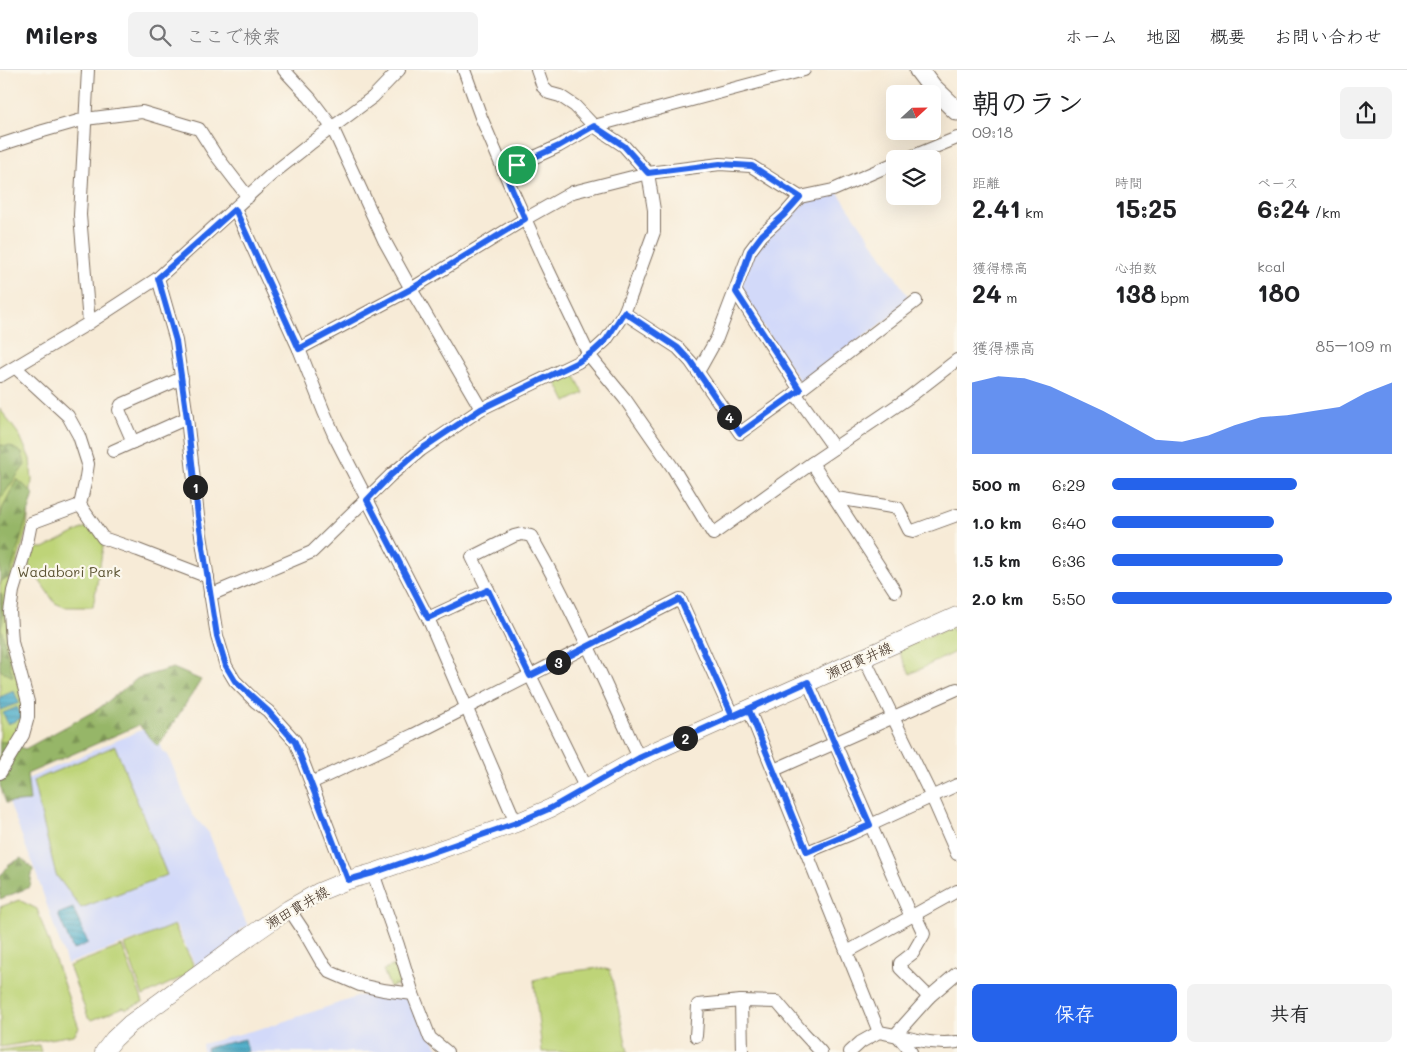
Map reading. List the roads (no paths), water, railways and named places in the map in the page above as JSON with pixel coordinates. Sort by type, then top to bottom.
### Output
[{"type":"main road","points":[[919,70],[932,87],[954,104]]},
{"type":"main road","name":"瀬田貫井線","points":[[104,1052],[114,1039],[130,1024],[289,910],[319,892],[348,880],[516,823],[551,808],[572,804],[586,789],[639,758],[808,682],[955,621]]},
{"type":"street","points":[[88,70],[80,215],[88,323]]},
{"type":"street","points":[[284,70],[310,98],[332,127],[384,240],[481,409]]},
{"type":"street","points":[[0,376],[16,368],[158,278],[271,175],[373,97],[399,70]]},
{"type":"street","points":[[464,70],[503,169],[547,269],[589,355],[625,399],[673,468],[713,534],[812,463],[908,398],[957,360]]},
{"type":"street","points":[[210,595],[312,552],[391,475],[420,450],[481,409],[589,355],[606,340],[624,312],[654,232],[654,210],[648,173],[624,146],[594,126],[575,106],[560,96],[549,93],[543,87],[537,70]]},
{"type":"street","points":[[503,169],[517,165],[559,146],[594,126],[804,70]]},
{"type":"street","points":[[0,145],[85,120],[142,112],[199,130],[248,197]]},
{"type":"street","points":[[928,150],[957,138]]},
{"type":"street","points":[[299,349],[411,289],[573,192],[648,173],[720,164],[752,166],[800,197]]},
{"type":"street","points":[[698,372],[718,338],[750,251],[762,235],[800,197],[833,190],[886,167]]},
{"type":"street","points":[[235,209],[299,349],[324,412],[428,618],[516,823]]},
{"type":"street","points":[[158,278],[176,341],[210,595],[217,636],[226,666],[235,681],[268,711],[295,742],[348,880]]},
{"type":"street","points":[[736,292],[834,448]]},
{"type":"street","points":[[624,312],[678,348],[691,362],[740,433],[798,392],[916,300]]},
{"type":"street","points":[[16,368],[68,416],[79,436],[88,464],[80,505],[102,538],[208,577]]},
{"type":"street","points":[[132,442],[119,410],[120,405],[182,378]]},
{"type":"street","points":[[112,451],[187,418]]},
{"type":"street","points":[[812,463],[895,591]]},
{"type":"street","points":[[836,498],[898,508],[909,530],[957,515]]},
{"type":"street","points":[[0,772],[23,735],[28,717],[28,702],[12,642],[10,612],[13,591],[26,548],[31,523],[80,505]]},
{"type":"street","points":[[586,789],[472,557],[514,536],[522,534],[531,536],[588,647],[639,758]]},
{"type":"street","points":[[428,618],[488,590]]},
{"type":"street","points":[[311,783],[413,735],[680,599],[733,717]]},
{"type":"street","points":[[864,658],[932,797],[957,854]]},
{"type":"street","points":[[808,682],[870,825],[913,916],[924,934],[913,953],[900,963],[900,968],[929,997]]},
{"type":"street","points":[[774,770],[957,689]]},
{"type":"street","points":[[749,710],[879,1032]]},
{"type":"street","points":[[807,852],[957,785]]},
{"type":"street","points":[[373,873],[413,994],[430,1038],[447,1052]]},
{"type":"street","points":[[847,952],[957,891]]},
{"type":"street","points":[[289,910],[306,932],[321,961],[330,972],[360,985],[413,994]]},
{"type":"street","points":[[896,1034],[929,997],[957,973]]},
{"type":"street","points":[[696,1036],[698,1005],[741,1001],[777,1002],[821,1052]]},
{"type":"street","points":[[741,1001],[742,1052]]},
{"type":"street","points":[[850,1052],[861,1042],[879,1032],[930,1042],[947,1044],[957,1042]]},
{"type":"street","points":[[896,1034],[911,1052]]},
{"type":"water","points":[[14,691],[19,703],[0,710],[0,697]]},
{"type":"water","points":[[17,707],[22,718],[8,724],[3,713]]},
{"type":"water","points":[[73,908],[88,943],[73,950],[58,914]]},
{"type":"water","points":[[245,1039],[248,1052],[207,1052],[206,1048]]},
{"type":"park label","name":"Wadabori Park","points":[[69,571]]}]
